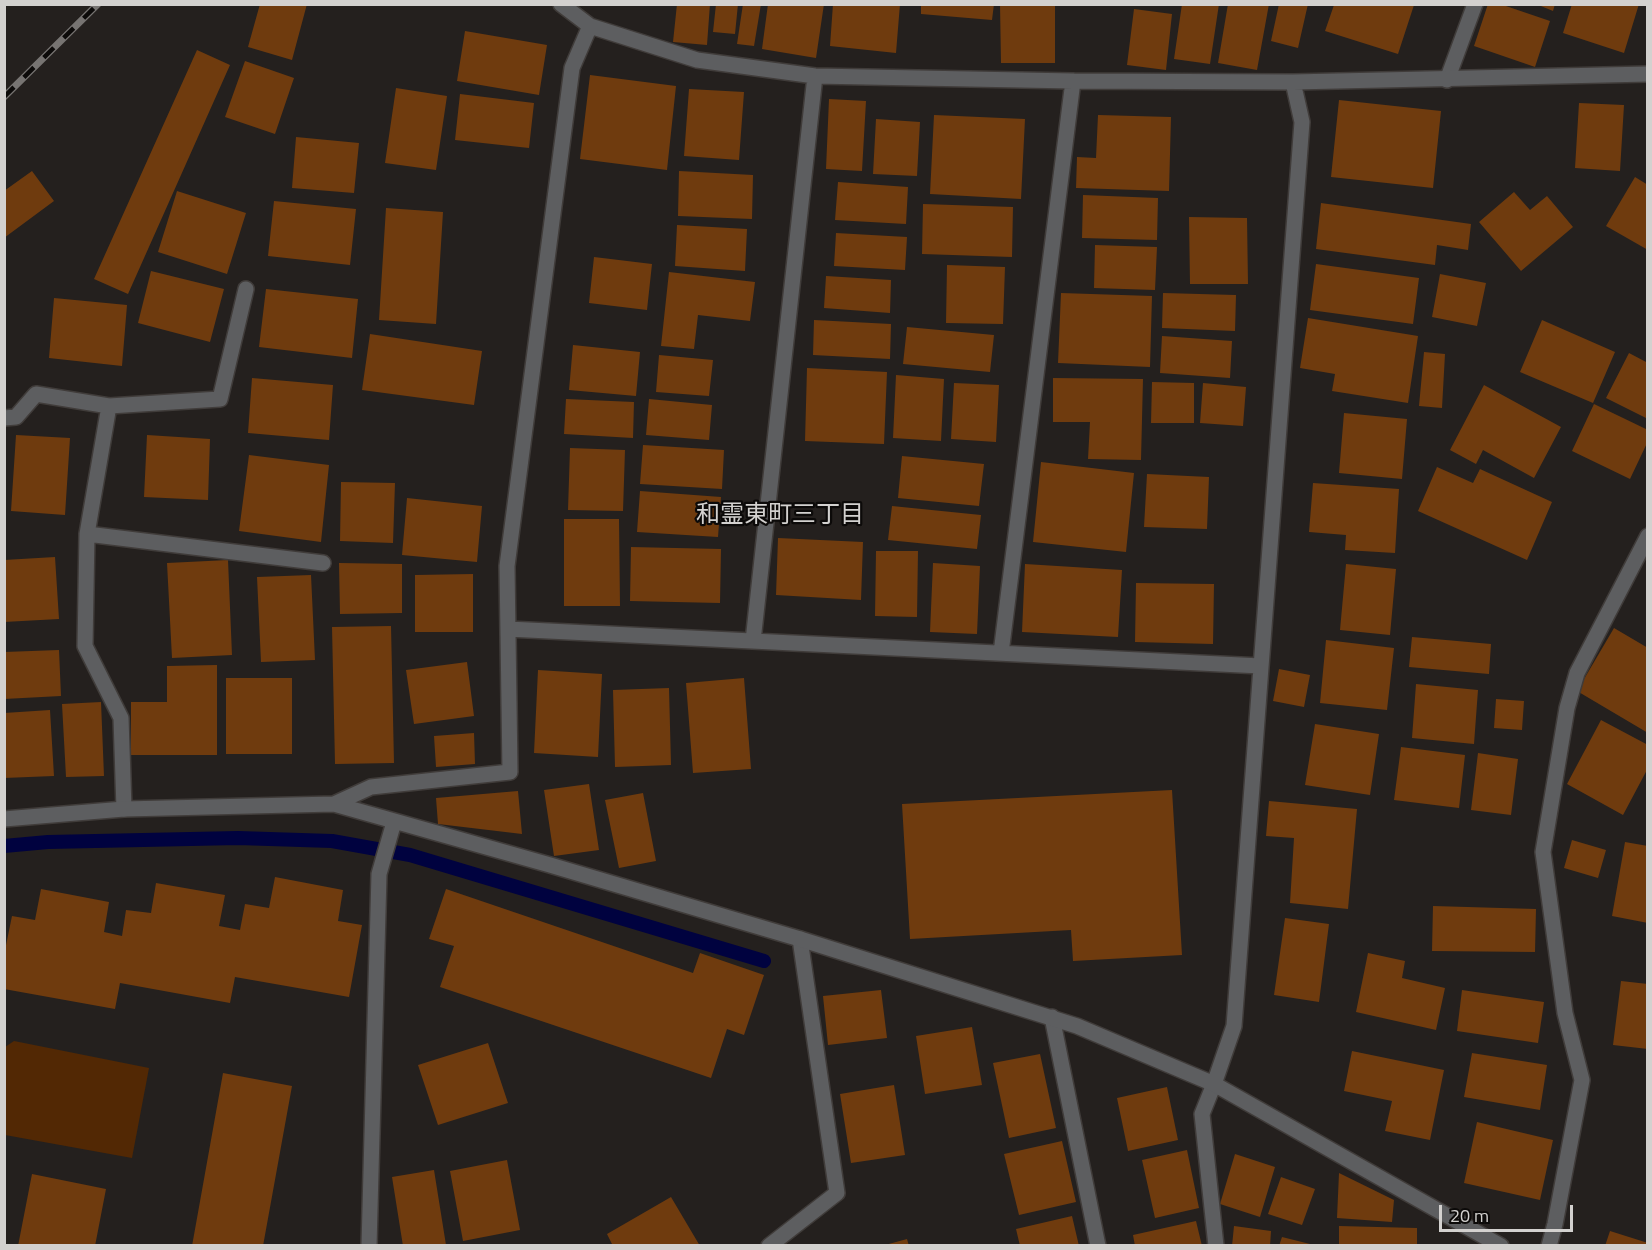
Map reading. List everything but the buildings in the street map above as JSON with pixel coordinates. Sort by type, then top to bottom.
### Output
[{"type":"street","points":[[561,4],[590,27],[697,60],[815,76],[1293,82],[1647,74]]},
{"type":"street","points":[[1447,80],[1475,4]]},
{"type":"street","points":[[334,804],[371,787],[510,772],[507,566],[572,68],[590,27]]},
{"type":"street","points":[[753,641],[815,76]]},
{"type":"street","points":[[1001,653],[1073,81]]},
{"type":"street","points":[[1216,1245],[1202,1114],[1234,1026],[1302,122],[1293,82]]},
{"type":"street","points":[[4,418],[16,417],[36,394],[109,406],[220,399],[246,289]]},
{"type":"street","points":[[109,406],[87,534],[85,646],[121,718],[124,809]]},
{"type":"street","points":[[87,534],[323,563]]},
{"type":"street","points":[[1549,1245],[1582,1080],[1565,1013],[1543,852],[1567,708],[1576,673],[1647,536]]},
{"type":"street","points":[[508,629],[1261,666]]},
{"type":"street","points":[[4,819],[124,809],[334,804],[550,865],[800,939],[1077,1026],[1214,1084],[1502,1245]]},
{"type":"street","points":[[369,1245],[380,874],[394,822]]},
{"type":"street","points":[[769,1245],[837,1193],[800,939]]},
{"type":"street","points":[[1052,1017],[1098,1245]]},
{"type":"shaded area","points":[[14,1041],[149,1068],[132,1158],[5,1135],[5,1047]]},
{"type":"waterway","points":[[4,846],[48,842],[238,838],[332,841],[410,855],[764,961]]},
{"type":"railway","points":[[4,97],[98,4]]},
{"type":"district","name":"和霊東町三丁目","points":[[780,516]]}]
